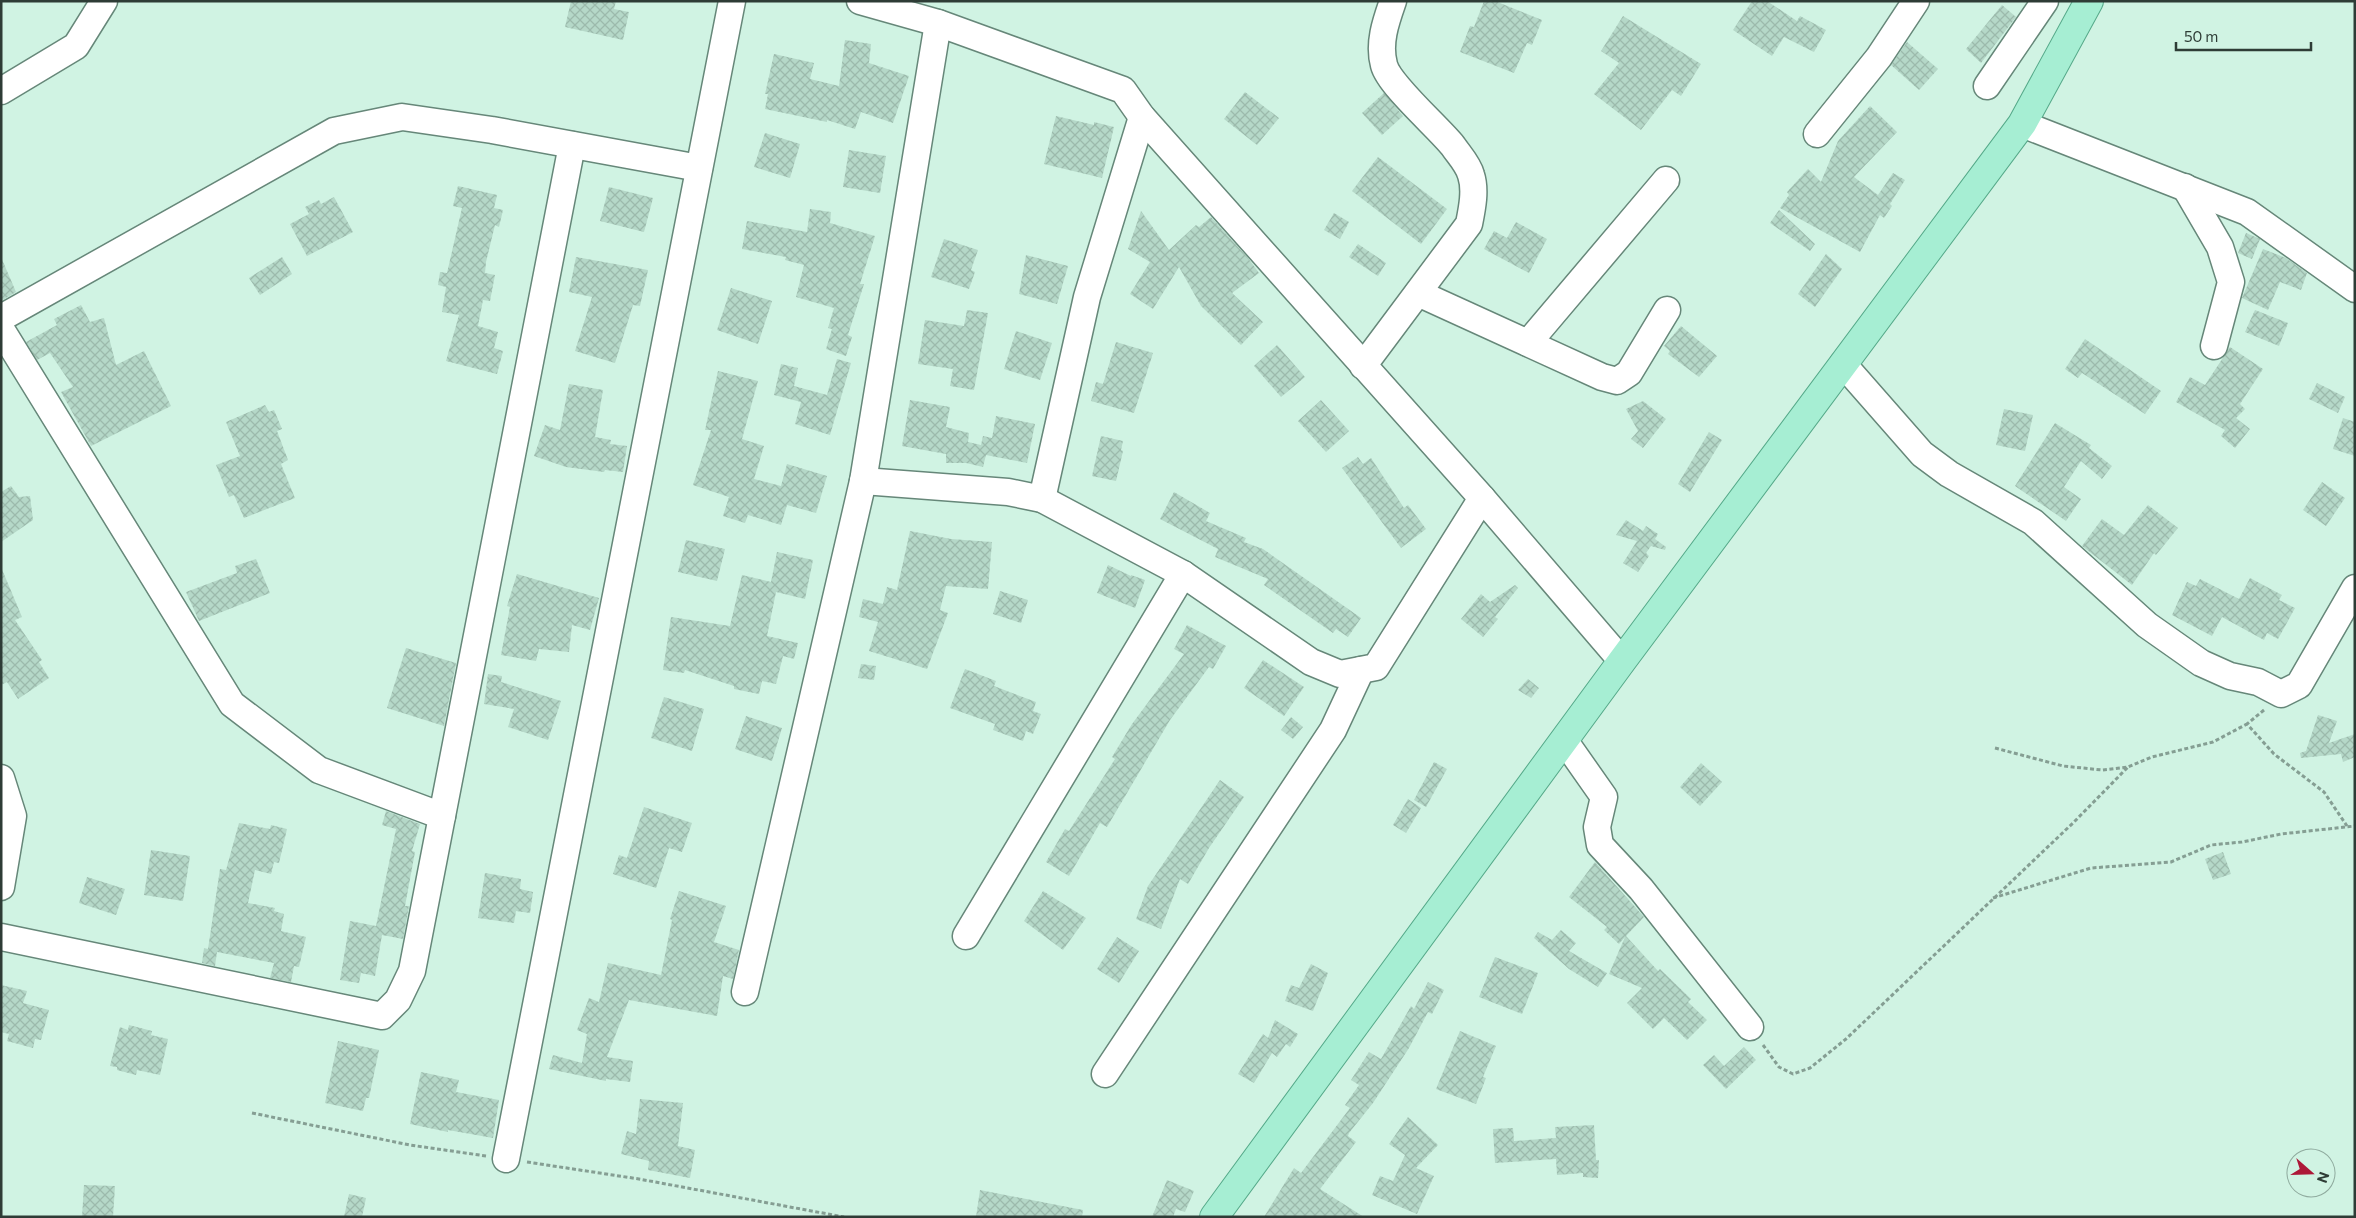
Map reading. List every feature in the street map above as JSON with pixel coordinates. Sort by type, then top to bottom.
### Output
[{"type":"main road","points":[[1214,1217],[1622,661],[2022,124],[2089,1]]},
{"type":"street","points":[[1,91],[76,46],[104,1]]},
{"type":"street","points":[[506,1159],[732,1]]},
{"type":"street","points":[[860,1],[938,22],[1123,90],[1142,117],[1482,498],[1622,661]]},
{"type":"street","points":[[1363,366],[1470,224],[1473,206],[1472,176],[1465,162],[1445,137],[1416,108],[1384,66],[1384,31],[1393,1]]},
{"type":"street","points":[[1817,134],[1879,57],[1916,1]]},
{"type":"street","points":[[1986,86],[2045,1]]},
{"type":"street","points":[[745,992],[863,481],[938,22]]},
{"type":"street","points":[[1,318],[334,131],[402,117],[492,130],[699,168]]},
{"type":"street","points":[[1042,499],[1087,297],[1142,117]]},
{"type":"street","points":[[2022,124],[2247,212],[2355,289]]},
{"type":"street","points":[[1,937],[382,1016],[398,1000],[412,971],[572,145]]},
{"type":"street","points":[[1528,343],[1666,180]]},
{"type":"street","points":[[2185,187],[2220,248],[2231,282],[2214,346]]},
{"type":"street","points":[[1418,293],[1602,377],[1617,381],[1630,373],[1667,310]]},
{"type":"street","points":[[1,329],[232,704],[319,770],[442,816]]},
{"type":"street","points":[[1843,364],[1882,406],[1922,454],[1949,474],[2033,522],[2147,625],[2201,662],[2230,676],[2258,682],[2281,694],[2299,685],[2355,588]]},
{"type":"street","points":[[863,481],[1008,492],[1042,499],[1183,574],[1311,662],[1340,674],[1376,667],[1482,498]]},
{"type":"street","points":[[966,936],[1183,574]]},
{"type":"street","points":[[1105,1074],[1333,730],[1361,670]]},
{"type":"street","points":[[1564,740],[1604,797],[1597,826],[1600,845],[1641,889],[1750,1027]]},
{"type":"street","points":[[1,778],[13,816],[1,887]]},
{"type":"path","points":[[1995,748],[2063,766],[2102,770],[2128,767],[2152,757],[2213,742],[2247,724],[2267,709],[2281,694]]},
{"type":"path","points":[[2247,724],[2274,754],[2324,792],[2347,826]]},
{"type":"path","points":[[1750,1027],[1779,1067],[1793,1074],[1810,1068],[1889,999],[1992,898],[2074,822],[2128,767]]},
{"type":"path","points":[[1992,898],[2091,868],[2171,862],[2211,845],[2355,826]]},
{"type":"path","points":[[252,1113],[410,1145],[639,1179],[844,1217]]},
{"type":"building","points":[[571,1],[616,1],[614,9],[629,12],[623,40],[565,27]]},
{"type":"building","points":[[1484,1],[1495,1],[1542,20],[1532,45],[1527,43],[1514,73],[1460,52],[1470,26],[1474,27]]},
{"type":"building","points":[[1752,1],[1767,1],[1797,21],[1800,16],[1826,30],[1814,52],[1784,37],[1772,56],[1733,30]]},
{"type":"building","points":[[2002,5],[2016,17],[1981,63],[1966,49]]},
{"type":"building","points":[[1623,16],[1701,64],[1681,96],[1672,90],[1641,130],[1594,94],[1619,63],[1601,51]]},
{"type":"building","points":[[845,40],[871,44],[869,63],[909,76],[893,123],[861,112],[855,129],[827,120],[827,122],[765,109],[768,94],[765,94],[774,54],[814,63],[810,79],[839,86]]},
{"type":"building","points":[[1907,42],[1938,69],[1919,90],[1891,65]]},
{"type":"building","points":[[1245,92],[1279,118],[1257,145],[1224,119]]},
{"type":"building","points":[[1384,93],[1403,116],[1382,135],[1362,113]]},
{"type":"building","points":[[1870,106],[1897,132],[1854,177],[1878,195],[1893,173],[1905,180],[1890,204],[1892,206],[1884,218],[1880,215],[1860,252],[1780,208],[1789,195],[1787,192],[1808,169],[1821,182],[1838,141]]},
{"type":"building","points":[[1056,116],[1094,125],[1094,122],[1114,127],[1102,178],[1044,164]]},
{"type":"building","points":[[765,133],[800,144],[790,178],[754,167]]},
{"type":"building","points":[[849,150],[886,156],[880,193],[843,187]]},
{"type":"building","points":[[1378,157],[1447,209],[1421,244],[1352,191]]},
{"type":"building","points":[[458,186],[497,195],[494,208],[503,210],[499,227],[495,225],[486,262],[485,273],[495,275],[490,301],[483,300],[478,326],[498,332],[494,348],[503,351],[497,374],[446,361],[459,315],[442,312],[446,287],[438,285],[440,272],[447,273],[462,208],[453,206]]},
{"type":"building","points":[[609,187],[653,198],[644,232],[600,221]]},
{"type":"building","points":[[334,197],[353,232],[307,256],[290,224],[309,214],[305,207],[319,200],[321,204]]},
{"type":"building","points":[[810,209],[831,212],[830,223],[875,236],[860,284],[864,284],[848,335],[852,337],[846,356],[826,349],[832,329],[828,328],[834,308],[796,297],[804,265],[785,260],[786,257],[742,249],[747,221],[807,232]]},
{"type":"building","points":[[1779,210],[1815,244],[1810,251],[1770,223]]},
{"type":"building","points":[[1141,211],[1169,250],[1196,225],[1199,227],[1211,217],[1248,258],[1259,273],[1232,293],[1263,322],[1241,345],[1201,306],[1179,267],[1153,309],[1130,294],[1150,262],[1128,249]]},
{"type":"building","points":[[1334,213],[1349,222],[1340,239],[1324,230]]},
{"type":"building","points":[[1516,222],[1547,239],[1529,273],[1484,249],[1494,231],[1507,238]]},
{"type":"building","points":[[2246,233],[2260,239],[2252,259],[2238,253]]},
{"type":"building","points":[[944,239],[978,250],[971,270],[975,272],[969,289],[931,277]]},
{"type":"building","points":[[1358,244],[1386,263],[1378,276],[1349,257]]},
{"type":"building","points":[[2263,249],[2286,258],[2307,273],[2301,290],[2280,282],[2268,310],[2242,298]]},
{"type":"building","points":[[1826,254],[1842,269],[1815,307],[1798,294]]},
{"type":"building","points":[[1026,255],[1068,266],[1057,304],[1019,294]]},
{"type":"building","points":[[1,257],[16,292],[1,301]]},
{"type":"building","points":[[282,257],[292,274],[260,295],[249,278]]},
{"type":"building","points":[[576,257],[648,270],[640,306],[633,305],[615,363],[575,351],[592,297],[569,292]]},
{"type":"building","points":[[731,288],[772,301],[758,344],[717,330]]},
{"type":"building","points":[[81,305],[90,322],[104,318],[116,365],[144,351],[171,406],[91,446],[61,392],[73,387],[50,353],[37,360],[26,342],[57,325],[54,319]]},
{"type":"building","points":[[967,310],[988,313],[974,390],[950,386],[953,369],[918,364],[925,320],[964,326]]},
{"type":"building","points":[[2255,310],[2288,323],[2279,346],[2245,332]]},
{"type":"building","points":[[1681,326],[1717,356],[1699,377],[1668,354],[1670,351],[1664,346]]},
{"type":"building","points":[[1016,331],[1052,343],[1040,380],[1004,369]]},
{"type":"building","points":[[2085,339],[2161,391],[2145,414],[2082,373],[2078,378],[2065,369]]},
{"type":"building","points":[[1116,342],[1153,353],[1134,413],[1091,401],[1096,382],[1103,384]]},
{"type":"building","points":[[1277,345],[1305,377],[1281,397],[1254,366]]},
{"type":"building","points":[[2230,347],[2263,369],[2240,404],[2245,409],[2236,418],[2250,429],[2235,448],[2221,436],[2225,430],[2176,402],[2190,377],[2205,385]]},
{"type":"building","points":[[837,359],[851,363],[830,435],[795,424],[801,402],[774,395],[781,364],[798,368],[794,386],[827,395]]},
{"type":"building","points":[[718,371],[758,381],[742,439],[764,446],[754,479],[781,486],[787,464],[827,476],[816,513],[787,505],[781,525],[748,515],[745,523],[723,516],[729,497],[693,485],[711,430],[705,430]]},
{"type":"building","points":[[2317,383],[2345,397],[2338,413],[2309,399]]},
{"type":"building","points":[[569,384],[603,390],[595,437],[611,440],[610,444],[627,446],[623,472],[605,470],[604,472],[566,467],[534,456],[545,425],[560,430]]},
{"type":"building","points":[[910,400],[950,407],[946,427],[969,433],[968,442],[981,445],[983,436],[992,438],[996,416],[1035,424],[1027,463],[986,455],[983,467],[966,463],[946,463],[946,454],[902,446]]},
{"type":"building","points":[[1321,400],[1349,431],[1326,452],[1298,421]]},
{"type":"building","points":[[1643,401],[1666,419],[1643,448],[1631,439],[1638,431],[1626,409]]},
{"type":"building","points":[[265,405],[269,412],[274,410],[282,429],[277,431],[288,460],[281,464],[295,498],[244,518],[234,495],[229,497],[216,465],[240,456],[226,422]]},
{"type":"building","points":[[2004,409],[2033,415],[2025,451],[1996,445]]},
{"type":"building","points":[[2343,418],[2355,422],[2355,456],[2333,449]]},
{"type":"building","points":[[2055,423],[2091,445],[2089,448],[2112,466],[2102,479],[2081,461],[2064,487],[2081,499],[2066,521],[2015,486]]},
{"type":"building","points":[[1709,432],[1722,440],[1690,492],[1678,484]]},
{"type":"building","points":[[1101,436],[1123,441],[1121,450],[1123,451],[1116,481],[1092,476]]},
{"type":"building","points":[[1358,457],[1363,464],[1371,458],[1404,508],[1408,505],[1426,529],[1401,548],[1342,468]]},
{"type":"building","points":[[2322,482],[2345,498],[2326,526],[2303,510]]},
{"type":"building","points":[[11,486],[19,497],[30,496],[33,520],[1,542],[1,492]]},
{"type":"building","points":[[1174,492],[1210,513],[1206,521],[1246,538],[1244,542],[1263,549],[1361,618],[1348,637],[1336,629],[1333,633],[1264,585],[1268,579],[1215,557],[1218,549],[1160,519]]},
{"type":"building","points":[[2148,505],[2178,528],[2156,555],[2154,553],[2132,585],[2082,546],[2102,519],[2124,535]]},
{"type":"building","points":[[1626,520],[1643,531],[1646,526],[1658,534],[1655,539],[1666,547],[1665,550],[1651,546],[1646,553],[1649,556],[1638,572],[1623,563],[1637,541],[1616,535]]},
{"type":"building","points":[[910,531],[951,539],[992,542],[988,589],[946,586],[940,610],[948,613],[927,669],[869,651],[878,622],[859,617],[863,599],[883,604],[887,587],[897,590]]},
{"type":"building","points":[[686,540],[725,549],[717,581],[678,572]]},
{"type":"building","points":[[777,552],[813,560],[805,599],[776,592],[767,636],[798,643],[794,659],[783,656],[776,684],[762,681],[759,694],[734,689],[734,686],[685,670],[684,673],[663,670],[671,617],[730,626],[742,575],[771,582]]},
{"type":"building","points":[[256,559],[270,593],[199,621],[186,592],[237,573],[235,566]]},
{"type":"building","points":[[1108,565],[1131,576],[1145,580],[1135,608],[1097,593]]},
{"type":"building","points":[[1,567],[22,617],[15,620],[42,660],[39,662],[49,678],[18,699],[7,682],[1,685]]},
{"type":"building","points":[[517,574],[599,598],[590,630],[572,625],[569,652],[539,649],[536,661],[501,655],[510,607],[507,606]]},
{"type":"building","points":[[2250,578],[2282,595],[2279,600],[2295,608],[2278,639],[2267,633],[2264,640],[2222,617],[2212,636],[2172,615],[2187,582],[2196,586],[2200,579],[2239,599]]},
{"type":"building","points":[[1515,585],[1518,588],[1495,617],[1498,619],[1483,637],[1461,619],[1481,594],[1490,602]]},
{"type":"building","points":[[1000,591],[1028,600],[1021,623],[993,614]]},
{"type":"building","points":[[1187,625],[1226,646],[1213,669],[1209,667],[1170,720],[1107,827],[1100,823],[1069,876],[1046,862],[1065,829],[1069,831],[1115,759],[1112,757],[1132,724],[1184,654],[1174,649]]},
{"type":"building","points":[[406,648],[456,663],[444,726],[387,708]]},
{"type":"building","points":[[1263,660],[1304,687],[1284,716],[1244,688]]},
{"type":"building","points":[[861,664],[876,666],[874,680],[858,678]]},
{"type":"building","points":[[965,669],[996,681],[994,686],[1036,702],[1033,711],[1041,714],[1033,734],[1026,731],[1023,741],[993,730],[995,724],[950,708]]},
{"type":"building","points":[[488,674],[502,676],[501,682],[561,701],[548,740],[508,727],[514,709],[484,704]]},
{"type":"building","points":[[1528,679],[1539,688],[1531,698],[1518,690]]},
{"type":"building","points":[[664,697],[704,709],[692,751],[651,738]]},
{"type":"building","points":[[2318,715],[2337,721],[2329,743],[2355,734],[2355,757],[2343,762],[2341,754],[2301,758],[2300,753],[2306,751]]},
{"type":"building","points":[[746,716],[782,728],[772,761],[735,749]]},
{"type":"building","points":[[1291,717],[1303,727],[1293,739],[1281,730]]},
{"type":"building","points":[[1434,762],[1447,769],[1426,807],[1414,800]]},
{"type":"building","points":[[1701,763],[1722,782],[1700,806],[1680,787]]},
{"type":"building","points":[[1220,780],[1244,797],[1209,848],[1188,884],[1180,879],[1161,929],[1136,919],[1148,886]]},
{"type":"building","points":[[1408,799],[1421,808],[1406,833],[1393,825]]},
{"type":"building","points":[[644,807],[692,823],[682,852],[669,848],[656,888],[613,874],[619,855],[627,858]]},
{"type":"building","points":[[386,811],[420,824],[412,851],[415,852],[405,906],[409,906],[403,939],[382,935],[375,976],[361,973],[359,983],[340,980],[350,921],[376,926],[396,829],[382,825]]},
{"type":"building","points":[[239,823],[270,829],[271,825],[287,829],[279,863],[274,862],[271,874],[255,870],[248,903],[275,908],[274,911],[284,914],[281,931],[306,937],[299,967],[294,966],[291,982],[270,978],[274,963],[217,952],[215,966],[202,963],[204,948],[208,949],[220,869],[226,870]]},
{"type":"building","points":[[151,850],[190,856],[183,901],[144,895]]},
{"type":"building","points":[[2223,852],[2231,874],[2213,880],[2205,859]]},
{"type":"building","points":[[1595,862],[1644,917],[1626,936],[1658,971],[1660,969],[1691,999],[1688,1002],[1707,1020],[1687,1040],[1664,1018],[1653,1029],[1627,1003],[1642,988],[1609,974],[1625,937],[1619,944],[1604,930],[1607,927],[1569,897]]},
{"type":"building","points":[[485,873],[521,879],[520,889],[533,892],[530,913],[516,911],[514,923],[478,918]]},
{"type":"building","points":[[87,877],[125,889],[116,915],[79,903]]},
{"type":"building","points":[[679,891],[726,906],[714,942],[739,950],[733,979],[723,976],[717,1016],[629,1000],[607,1057],[633,1061],[630,1082],[606,1079],[606,1081],[549,1069],[553,1055],[582,1063],[587,1034],[577,1030],[589,998],[599,1002],[608,963],[661,975],[672,920],[670,919]]},
{"type":"building","points":[[1043,891],[1086,918],[1063,950],[1024,921]]},
{"type":"building","points":[[1561,930],[1576,943],[1569,951],[1607,973],[1598,987],[1569,969],[1534,938],[1538,932],[1552,940]]},
{"type":"building","points":[[1117,937],[1139,951],[1119,983],[1097,969]]},
{"type":"building","points":[[1495,957],[1538,973],[1522,1014],[1479,997]]},
{"type":"building","points":[[1311,964],[1328,973],[1313,1011],[1285,1001],[1291,985],[1299,988]]},
{"type":"building","points":[[1428,982],[1444,990],[1432,1014],[1428,1012],[1409,1048],[1373,1103],[1349,1133],[1348,1136],[1356,1142],[1320,1189],[1364,1217],[1264,1217],[1294,1168],[1301,1173],[1350,1108],[1345,1105],[1359,1085],[1351,1080],[1369,1052],[1381,1059],[1411,1006],[1414,1009]]},
{"type":"building","points":[[1,985],[27,991],[23,1003],[49,1010],[41,1040],[35,1039],[33,1048],[7,1041],[9,1034],[1,1032]]},
{"type":"building","points":[[1275,1020],[1298,1034],[1290,1047],[1286,1044],[1277,1057],[1272,1053],[1254,1083],[1238,1074],[1263,1034],[1268,1038]]},
{"type":"building","points":[[129,1025],[152,1031],[151,1035],[168,1039],[160,1075],[137,1070],[136,1075],[110,1066],[120,1027],[128,1030]]},
{"type":"building","points":[[1460,1031],[1496,1046],[1483,1077],[1486,1078],[1476,1104],[1436,1089]]},
{"type":"building","points":[[338,1041],[379,1050],[369,1098],[366,1098],[363,1111],[325,1103]]},
{"type":"building","points":[[1744,1047],[1756,1060],[1726,1089],[1703,1065],[1714,1055],[1724,1066]]},
{"type":"building","points":[[421,1072],[459,1080],[456,1092],[499,1100],[493,1138],[448,1130],[448,1132],[410,1124]]},
{"type":"building","points":[[640,1099],[683,1103],[678,1146],[695,1150],[690,1178],[648,1170],[649,1161],[621,1154],[627,1131],[636,1134]]},
{"type":"building","points":[[1408,1117],[1438,1145],[1416,1168],[1434,1176],[1417,1214],[1372,1195],[1380,1176],[1393,1181],[1405,1155],[1389,1144]]},
{"type":"building","points":[[1594,1125],[1596,1160],[1599,1160],[1598,1178],[1583,1177],[1583,1173],[1557,1175],[1556,1159],[1495,1163],[1493,1129],[1513,1128],[1514,1141],[1556,1138],[1555,1127]]},
{"type":"building","points":[[1167,1180],[1194,1191],[1185,1212],[1176,1209],[1173,1217],[1152,1217]]},
{"type":"building","points":[[84,1185],[115,1186],[113,1217],[82,1217]]},
{"type":"building","points":[[980,1190],[1083,1210],[1082,1217],[976,1217]]},
{"type":"building","points":[[349,1194],[366,1198],[362,1217],[344,1217]]}]
